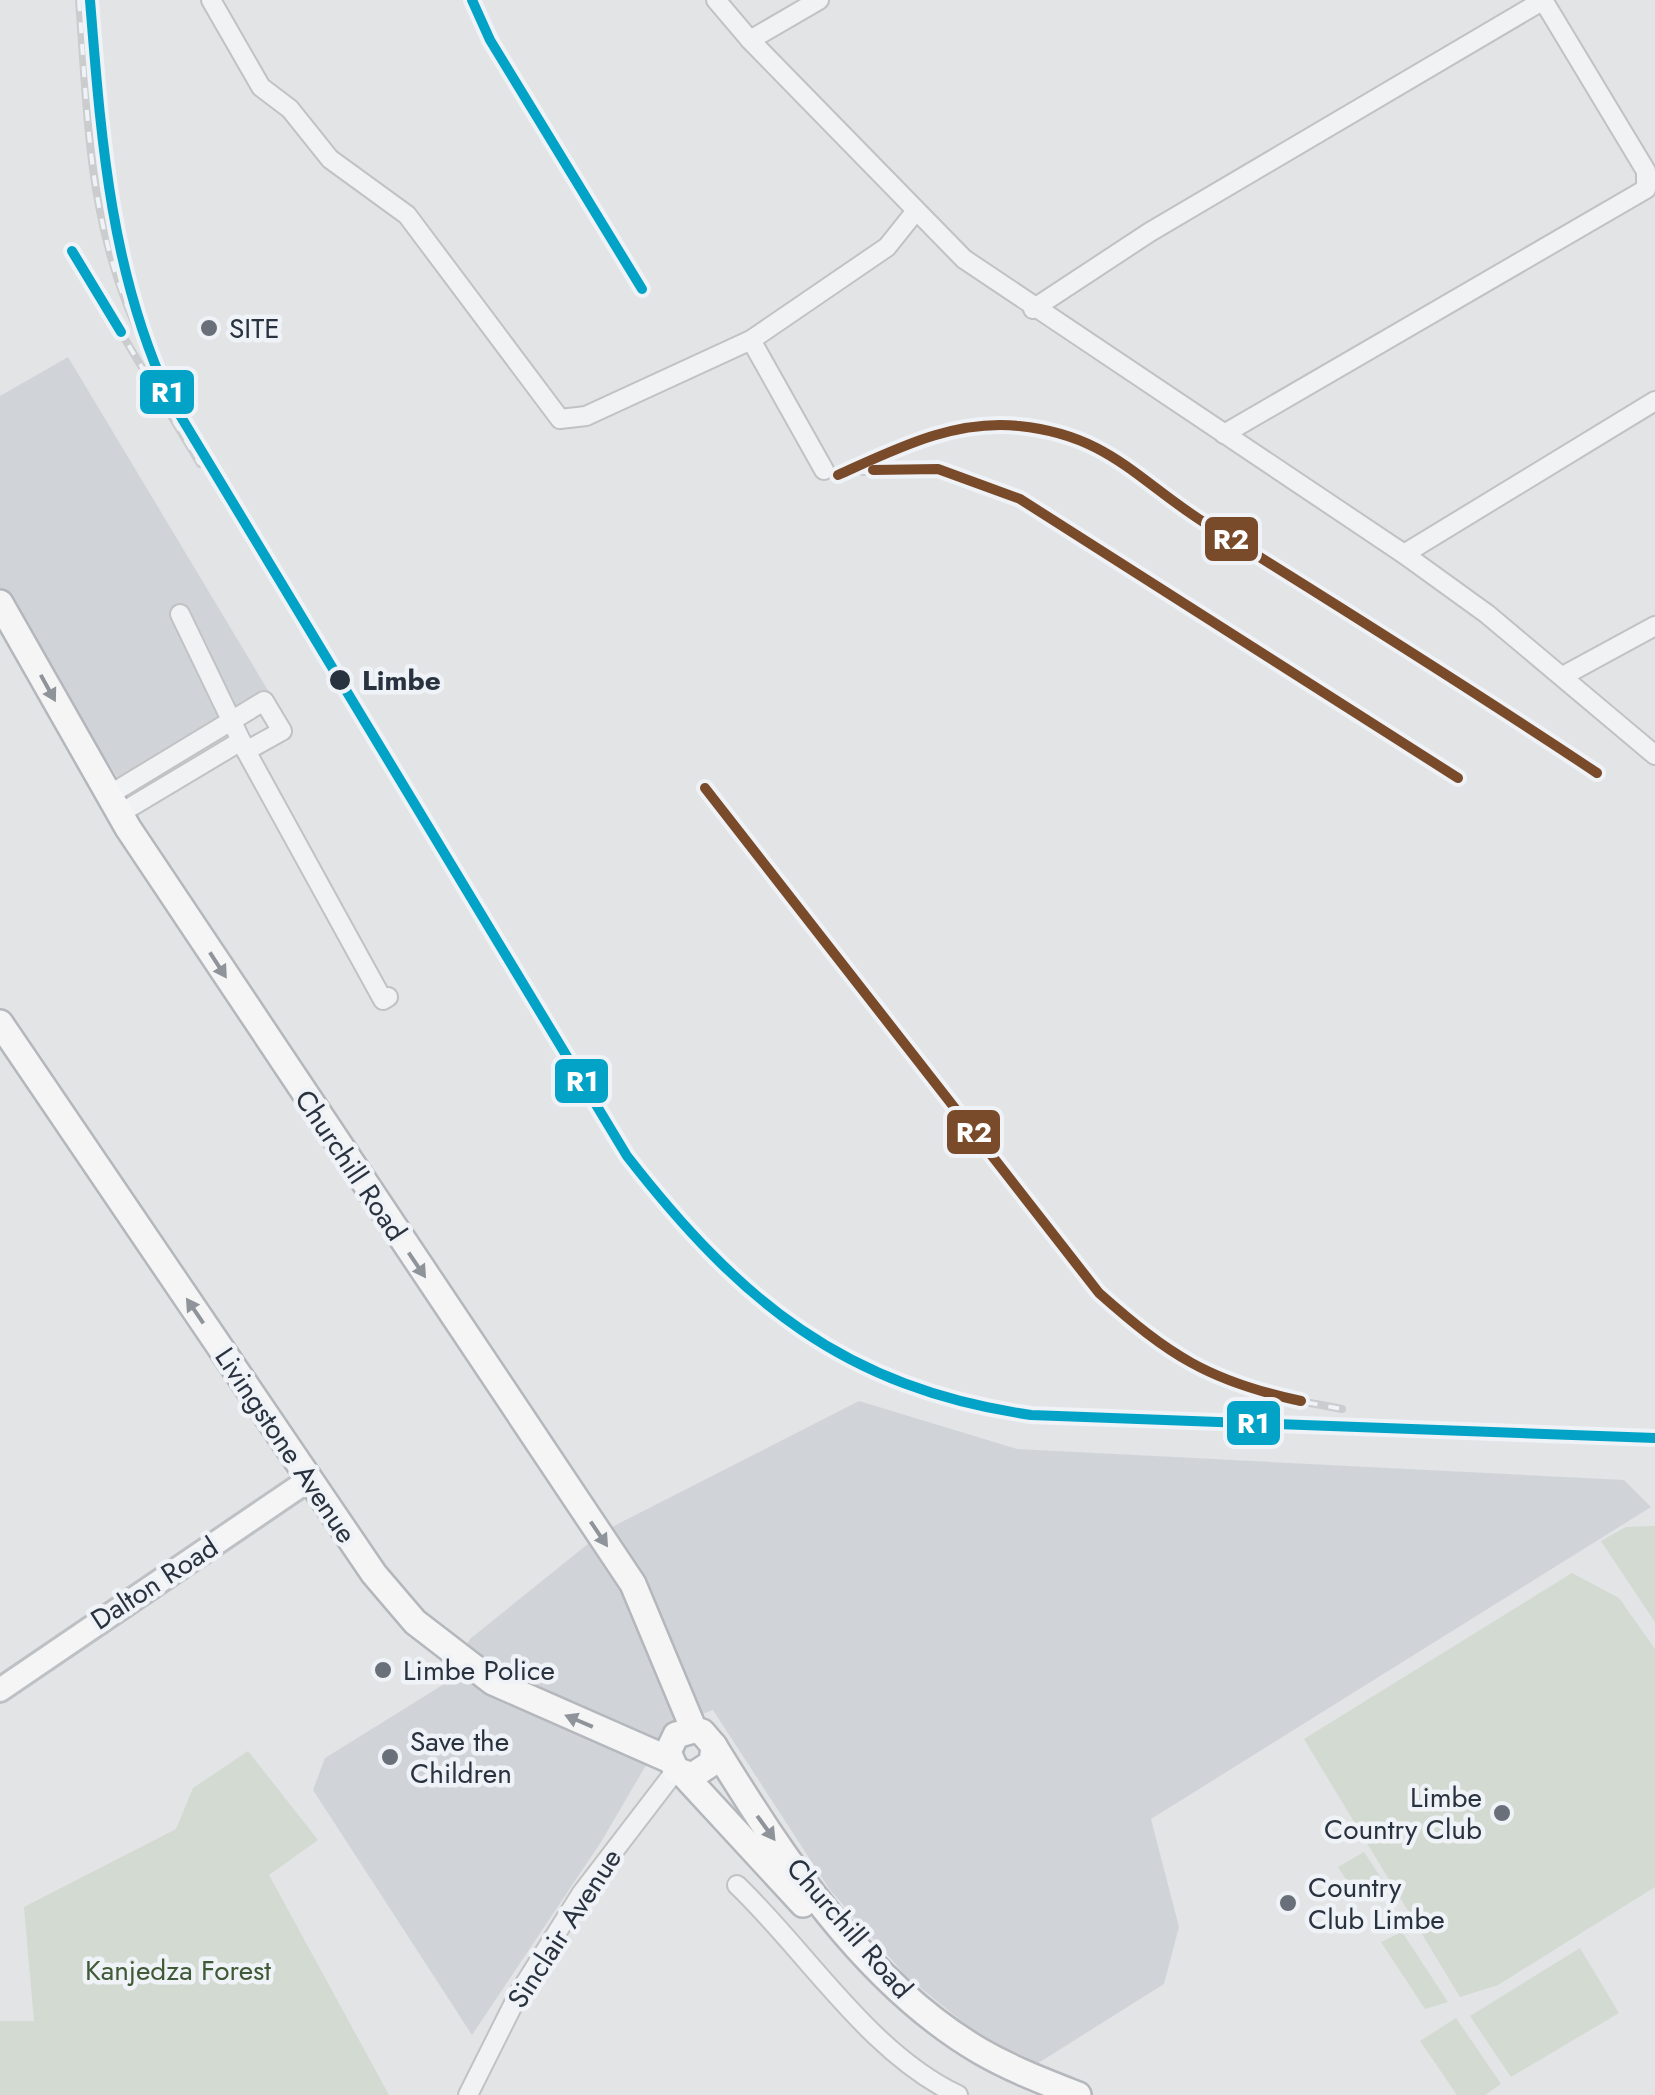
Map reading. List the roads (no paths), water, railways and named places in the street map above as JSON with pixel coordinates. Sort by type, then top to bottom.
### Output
[{"type":"highway","name":"Churchill Road","points":[[0,604],[114,805],[633,1584],[704,1738],[758,1818],[811,1889],[896,1985],[979,2050],[1078,2095]]},
{"type":"highway","name":"Livingstone Avenue","points":[[0,1023],[374,1574],[415,1622],[449,1652],[510,1690],[676,1768]]},
{"type":"highway","points":[[676,1735],[704,1738],[707,1770],[676,1768],[670,1742],[676,1735]]},
{"type":"highway","name":"Churchill Road","points":[[676,1768],[861,1965],[930,2030],[973,2061],[1043,2095]]},
{"type":"main road","name":"Dalton Road","points":[[0,1690],[310,1478]]},
{"type":"street","points":[[211,0],[260,86],[290,109],[330,159],[407,215],[560,419],[586,416],[751,340],[887,247],[916,212]]},
{"type":"street","points":[[716,0],[750,40],[964,259],[1033,309],[1404,554],[1564,676],[1655,755]]},
{"type":"street","points":[[750,40],[819,0]]},
{"type":"street","points":[[1033,309],[1150,232],[1543,0],[1646,171],[1646,189],[1224,434]]},
{"type":"street","points":[[751,340],[824,470]]},
{"type":"street","points":[[1404,554],[1655,401]]},
{"type":"street","points":[[180,614],[244,746],[384,1000],[388,997]]},
{"type":"street","points":[[1564,676],[1655,626]]},
{"type":"street","points":[[264,701],[282,731],[114,805],[175,754],[264,701]]},
{"type":"street","points":[[175,754],[186,774]]},
{"type":"street","name":"Sinclair Avenue","points":[[468,2095],[520,1993],[581,1894],[676,1768]]},
{"type":"street","points":[[737,1885],[788,1934],[839,1997],[894,2051],[958,2095]]},
{"type":"railway","points":[[79,0],[90,139],[103,225],[114,268],[150,357]]},
{"type":"railway","points":[[472,0],[490,40],[642,289]]},
{"type":"railway","points":[[72,251],[200,464]]},
{"type":"railway","points":[[838,475],[926,438],[971,427],[1019,426],[1076,439],[1120,462],[1205,523],[1597,773]]},
{"type":"railway","points":[[863,472],[938,469],[1020,499],[1458,778]]},
{"type":"railway","points":[[705,788],[1099,1293],[1163,1347],[1205,1374],[1255,1391],[1342,1409]]},
{"type":"railway","points":[[546,1026],[625,1147],[716,1259],[788,1324],[843,1359],[902,1384],[963,1402],[1090,1418],[1655,1438]]},
{"type":"place","name":"SITE","points":[[209,328]]},
{"type":"place","name":"Limbe","points":[[340,680]]},
{"type":"place","name":"Limbe Police","points":[[383,1670]]},
{"type":"place","name":"Save the Children","points":[[390,1757]]},
{"type":"place","name":"Limbe Country Club","points":[[1502,1813]]},
{"type":"place","name":"Country Club Limbe","points":[[1288,1903]]},
{"type":"park label","name":"Kanjedza Forest","points":[[178,1970]]}]
